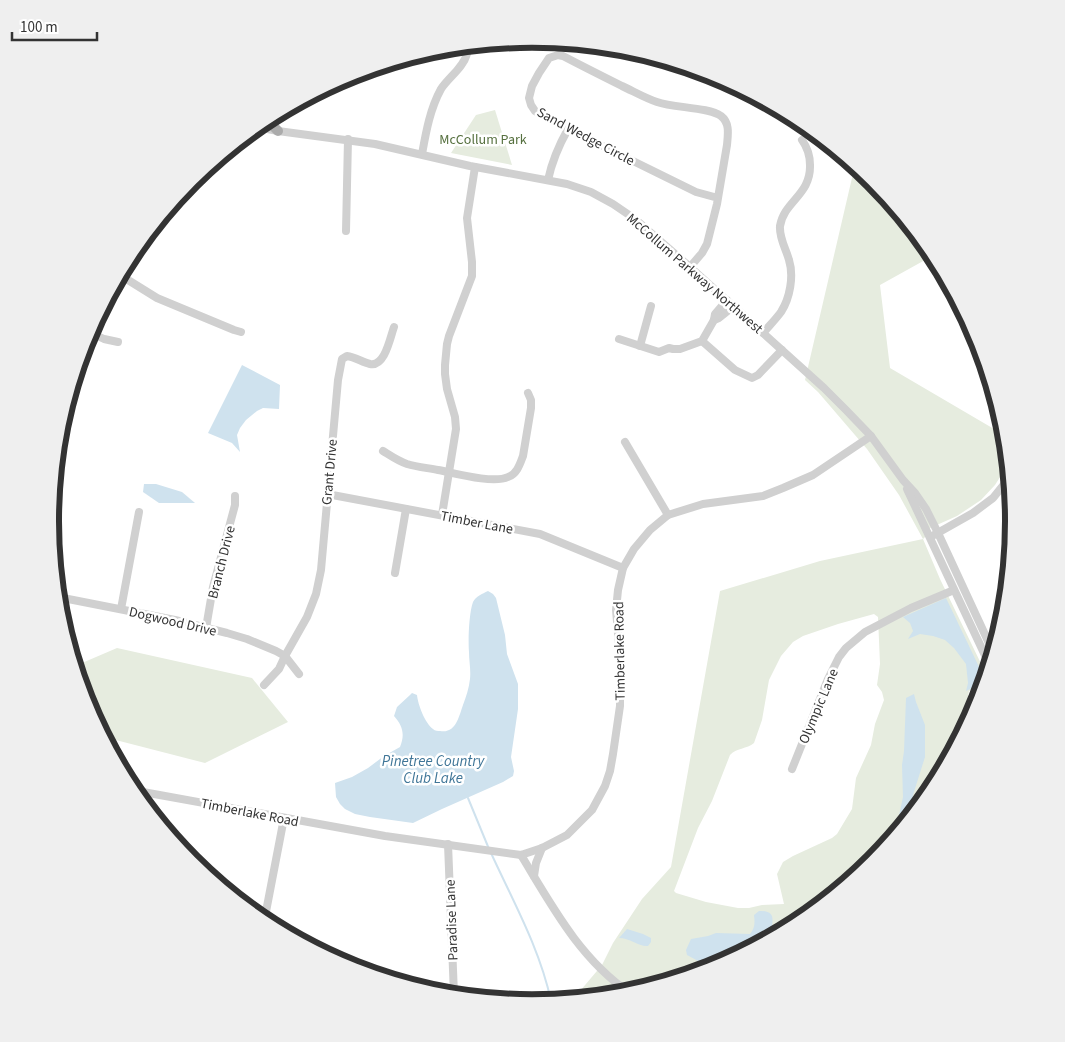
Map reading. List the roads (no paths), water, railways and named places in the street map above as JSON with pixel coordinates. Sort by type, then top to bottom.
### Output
[{"type":"main road","points":[[272,125],[278,130]]},
{"type":"street","points":[[422,154],[430,114],[442,88],[465,60],[466,54]]},
{"type":"street","name":"Sand Wedge Circle","points":[[690,267],[707,244],[718,198],[728,136],[726,121],[719,115],[707,111],[659,103],[563,56],[558,55],[549,58],[545,62],[532,86],[529,98],[535,111],[696,192],[718,198]]},
{"type":"street","name":"McCollum Parkway Northwest","points":[[268,128],[386,146],[475,167],[548,180],[580,188],[606,200],[642,224],[831,395],[871,436],[921,501],[938,532],[990,645]]},
{"type":"street","points":[[548,180],[557,150],[568,129]]},
{"type":"street","points":[[346,231],[348,139]]},
{"type":"street","points":[[763,333],[782,311],[790,286],[790,262],[781,237],[781,224],[786,212],[809,180],[808,152],[802,140]]},
{"type":"street","points":[[442,515],[456,429],[455,417],[445,381],[445,355],[472,276],[467,218],[475,167]]},
{"type":"street","points":[[126,278],[157,298],[241,332]]},
{"type":"street","points":[[618,339],[659,352],[669,348],[680,349],[702,341],[714,320],[715,314],[727,300]]},
{"type":"street","points":[[640,346],[651,306]]},
{"type":"street","points":[[714,320],[734,306]]},
{"type":"street","name":"Grant Drive","points":[[285,656],[307,617],[316,594],[321,570],[335,380],[342,359],[347,356],[368,364],[380,362],[394,327]]},
{"type":"street","points":[[97,335],[118,342]]},
{"type":"street","points":[[702,341],[735,370],[752,378],[758,375],[782,350]]},
{"type":"street","points":[[383,451],[409,465],[480,478],[501,479],[510,476],[515,472],[523,456],[531,408],[531,400],[528,393]]},
{"type":"street","name":"Timberlake Road","points":[[145,792],[386,836],[522,855],[542,848],[567,835],[592,810],[605,786],[610,771],[620,706],[620,657],[616,610],[618,590],[623,568],[634,549],[650,530],[668,515],[703,504],[763,496],[813,475],[871,436]]},
{"type":"street","points":[[625,442],[668,515]]},
{"type":"street","name":"McCollum Parkway Northwest","points":[[903,480],[986,657]]},
{"type":"street","points":[[930,537],[979,509],[993,498],[1004,483]]},
{"type":"street","name":"Timber Lane","points":[[327,494],[540,534],[623,568]]},
{"type":"street","name":"Branch Drive","points":[[206,628],[213,587],[235,504],[235,496]]},
{"type":"street","points":[[395,573],[406,509]]},
{"type":"street","points":[[121,609],[139,512]]},
{"type":"street","name":"Olympic Lane","points":[[792,769],[828,679],[839,657],[846,648],[865,632],[912,608],[954,590]]},
{"type":"street","name":"Dogwood Drive","points":[[66,598],[206,628],[247,639],[276,650],[285,656],[299,674]]},
{"type":"street","points":[[264,685],[279,669],[285,656]]},
{"type":"street","points":[[266,913],[284,818]]},
{"type":"street","name":"Paradise Lane","points":[[448,844],[454,987]]},
{"type":"street","points":[[534,876],[536,863],[542,848]]},
{"type":"street","points":[[522,855],[559,918],[578,945],[619,986]]},
{"type":"water","points":[[242,365],[280,385],[279,409],[263,408],[246,420],[240,428],[237,435],[240,452],[232,443],[208,433]]},
{"type":"water","points":[[144,484],[156,484],[182,492],[195,503],[159,503],[143,492]]},
{"type":"water","name":"Pinetree Country Club Lake","points":[[488,591],[496,598],[505,635],[507,654],[518,684],[518,709],[511,757],[514,771],[513,776],[413,823],[355,814],[345,809],[336,797],[335,783],[352,777],[400,747],[402,731],[394,716],[397,707],[412,693],[417,695],[422,714],[434,730],[450,730],[456,723],[470,679],[469,634],[473,602],[479,595]]},
{"type":"water","points":[[946,598],[981,672],[976,686],[966,691],[968,683],[966,664],[954,648],[945,640],[933,636],[920,634],[908,639],[913,631],[910,623],[903,617]]},
{"type":"water","points":[[914,694],[925,725],[925,757],[912,804],[898,821],[903,797],[902,765],[906,698]]},
{"type":"water","points":[[759,911],[770,913],[773,929],[742,946],[701,963],[687,955],[686,950],[691,939],[716,933],[750,934],[753,930],[754,915]]},
{"type":"water","points":[[627,929],[651,938],[651,942],[648,946],[645,946],[619,938]]},
{"type":"waterway","points":[[468,798],[489,849]]},
{"type":"waterway","points":[[491,853],[533,944],[549,993]]},
{"type":"park label","name":"McCollum Park","points":[[483,139]]}]
